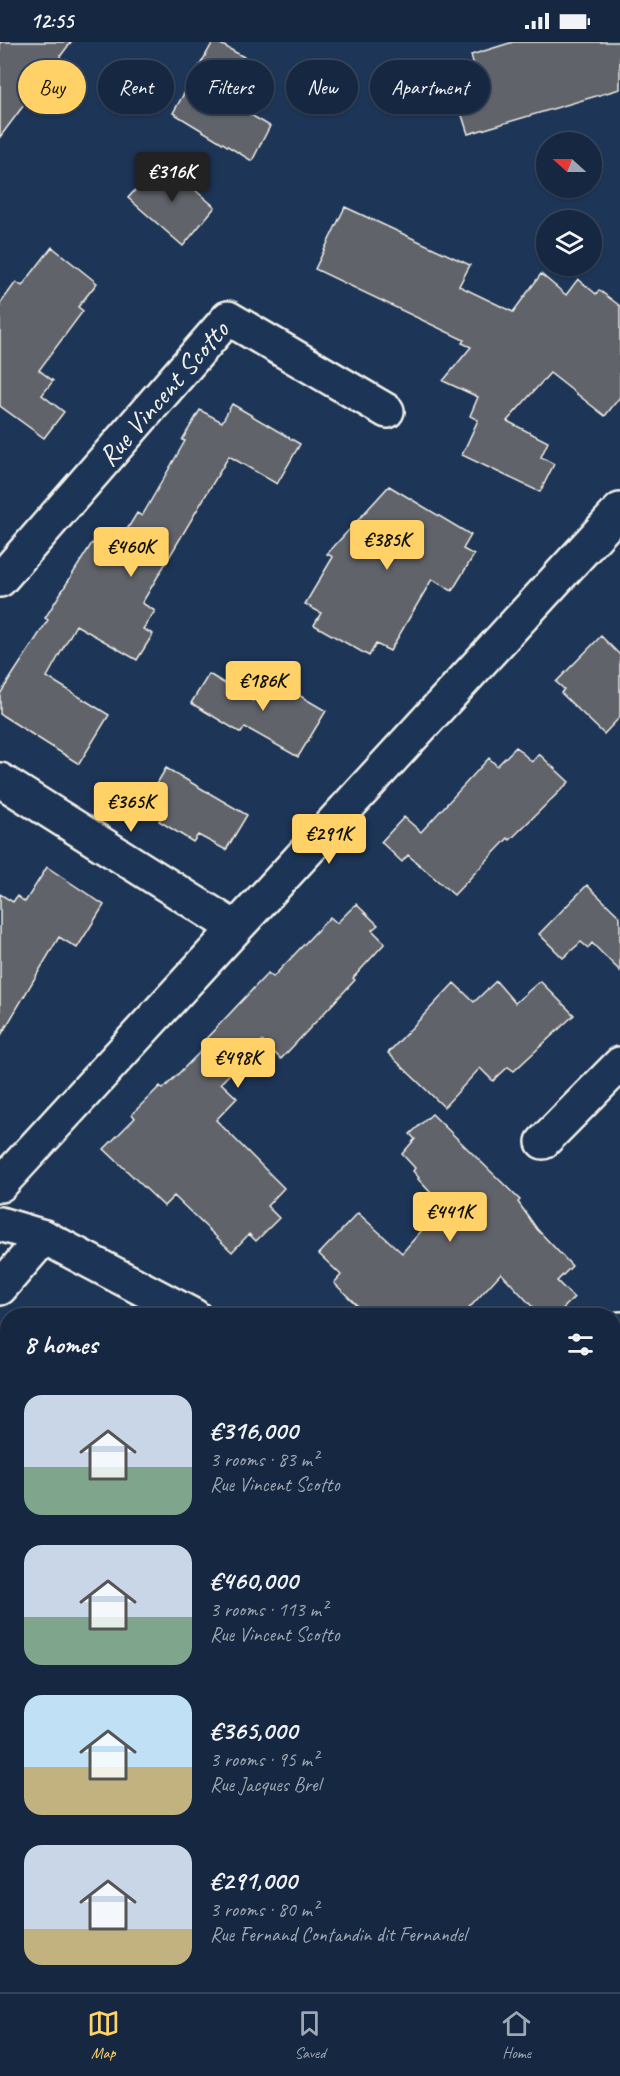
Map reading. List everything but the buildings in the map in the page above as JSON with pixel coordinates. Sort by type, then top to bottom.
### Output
[{"type":"street","name":"Rue Vincent Scotto","points":[[0,580],[228,318],[387,411]]},
{"type":"street","points":[[0,1185],[620,510]]},
{"type":"street","points":[[0,780],[235,928]]},
{"type":"street","points":[[543,1142],[620,1064]]},
{"type":"street","points":[[0,1224],[44,1237],[179,1308]]},
{"type":"street","points":[[0,1288],[44,1237]]}]
